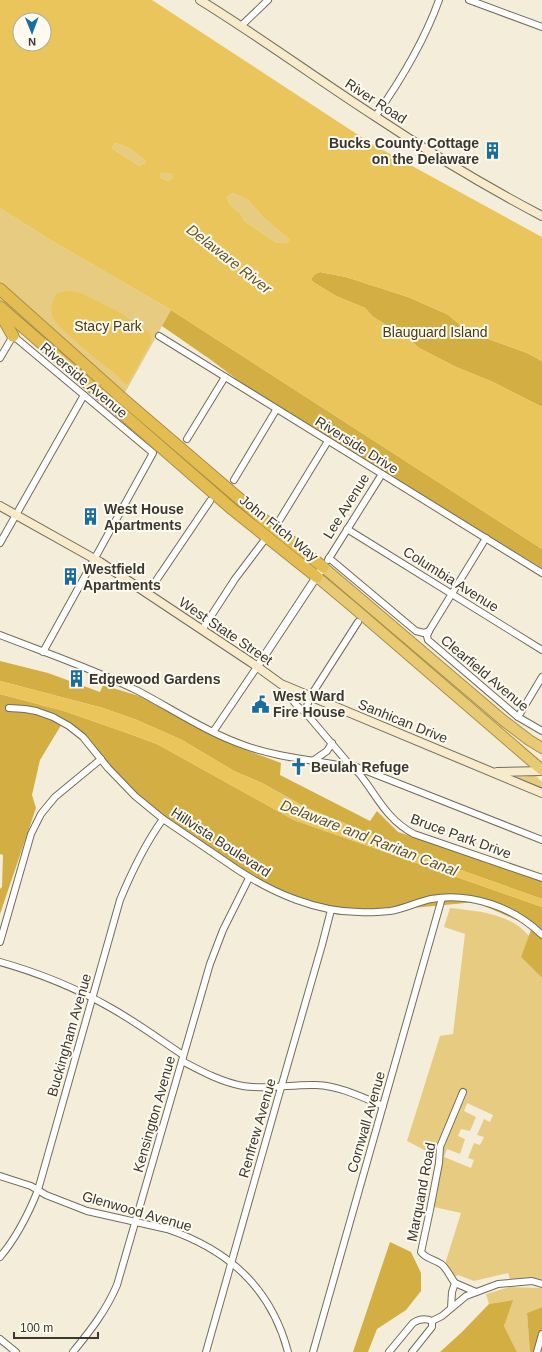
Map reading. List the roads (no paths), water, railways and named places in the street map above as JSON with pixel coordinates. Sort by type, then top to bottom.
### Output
[{"type":"highway","name":"John Fitch Way","points":[[0,289],[122,398],[263,519],[326,563],[504,722],[528,740],[542,748]]},
{"type":"highway","name":"John Fitch Way","points":[[0,307],[227,505],[361,614],[542,770]]},
{"type":"highway","points":[[0,313],[13,336]]},
{"type":"main road","name":"River Road","points":[[200,0],[375,117],[482,183],[542,216]]},
{"type":"main road","name":"West State Street","points":[[0,506],[95,559],[281,684]]},
{"type":"main road","name":"Sanhican Drive","points":[[281,684],[542,792]]},
{"type":"main road","name":"Sanhican Drive","points":[[493,772],[542,770]]},
{"type":"street","points":[[241,26],[268,0]]},
{"type":"street","points":[[375,117],[411,61],[426,32],[439,0]]},
{"type":"street","points":[[469,0],[542,28]]},
{"type":"street","name":"Riverside Avenue","points":[[0,324],[153,454],[95,559]]},
{"type":"street","points":[[0,358],[13,336]]},
{"type":"street","name":"Riverside Drive","points":[[159,336],[276,410],[542,573]]},
{"type":"street","points":[[187,439],[225,377]]},
{"type":"street","points":[[0,543],[84,395]]},
{"type":"street","points":[[234,480],[276,410]]},
{"type":"street","points":[[279,521],[328,441]]},
{"type":"street","name":"Lee Avenue","points":[[213,732],[326,563],[382,474]]},
{"type":"street","points":[[147,594],[210,501]]},
{"type":"street","name":"Columbia Avenue","points":[[347,529],[542,650]]},
{"type":"street","points":[[429,631],[486,538]]},
{"type":"street","points":[[202,630],[235,579],[263,542]]},
{"type":"street","points":[[44,652],[95,559]]},
{"type":"street","name":"Clearfield Avenue","points":[[326,563],[416,631],[421,633],[429,631]]},
{"type":"street","points":[[305,712],[310,697],[358,622]]},
{"type":"street","name":"Clearfield Avenue","points":[[429,631],[427,636],[429,642],[518,717],[542,731]]},
{"type":"street","points":[[0,635],[105,676],[137,691],[232,741],[257,750],[344,766],[351,765],[542,840]]},
{"type":"street","points":[[518,717],[542,677]]},
{"type":"street","name":"West State Street","points":[[281,684],[297,706],[305,712],[351,765]]},
{"type":"street","name":"Hillvista Boulevard","points":[[9,708],[36,711],[62,721],[79,732],[130,792],[163,818],[249,878],[285,895],[331,910],[359,912],[390,911],[430,899],[473,899],[500,908],[525,922],[542,935]]},
{"type":"street","points":[[314,760],[327,751],[332,743]]},
{"type":"street","points":[[0,942],[31,834],[41,814],[56,797],[101,759]]},
{"type":"street","name":"Bruce Park Drive","points":[[351,765],[367,783],[384,809],[406,830],[542,878]]},
{"type":"street","name":"Buckingham Avenue","points":[[0,1257],[26,1219],[38,1190],[120,900],[142,853],[163,818]]},
{"type":"street","name":"Kensington Avenue","points":[[73,1352],[94,1326],[112,1298],[123,1267],[210,964],[219,939],[249,878]]},
{"type":"street","name":"Cornwall Avenue","points":[[313,1352],[442,898]]},
{"type":"street","name":"Renfrew Avenue","points":[[206,1352],[331,910]]},
{"type":"street","points":[[0,962],[33,972],[92,997],[126,1017],[182,1058],[210,1075],[237,1084],[252,1087],[307,1085],[322,1086],[352,1093],[383,1106]]},
{"type":"street","name":"Marquand Road","points":[[455,1283],[440,1262],[424,1257],[421,1252],[439,1163],[440,1147],[463,1092]]},
{"type":"street","name":"Glenwood Avenue","points":[[0,1176],[19,1182],[46,1195],[87,1211],[180,1233],[221,1254],[232,1262],[257,1288],[266,1301],[280,1326],[288,1352]]},
{"type":"street","points":[[389,1352],[413,1323],[424,1319],[432,1321],[442,1316],[466,1296],[498,1284],[532,1281],[542,1284]]},
{"type":"street","points":[[451,1308],[452,1292],[455,1283],[476,1292]]},
{"type":"street","points":[[412,1352],[432,1327],[432,1321]]},
{"type":"street","points":[[537,1352],[542,1334]]},
{"type":"street","points":[[0,1339],[16,1352]]},
{"type":"water","name":"Delaware River","points":[[0,0],[152,0],[372,144],[542,237],[542,361],[527,353],[469,332],[447,314],[408,297],[346,277],[320,272],[315,274],[311,279],[313,282],[336,296],[365,308],[373,317],[408,338],[419,348],[456,367],[493,382],[542,407],[542,549],[171,310],[47,238],[0,208]],"holes":[[[116,143],[129,148],[146,161],[145,163],[139,166],[112,148]],[[160,173],[173,174],[173,178],[168,181],[160,177]],[[233,193],[248,200],[263,217],[290,240],[290,242],[277,243],[244,221],[241,214],[230,205],[227,197]]]},
{"type":"water","points":[[65,291],[83,294],[119,312],[150,333],[151,341],[128,383],[125,384],[119,377],[72,338],[56,321],[51,312],[53,302],[56,294]]},
{"type":"water","name":"Delaware and Raritan Canal","points":[[0,681],[103,708],[137,720],[182,740],[234,771],[262,783],[305,807],[441,863],[542,899],[542,907],[294,820],[157,744],[64,711],[0,694]]},
{"type":"place","name":"Bucks County Cottage on the Delaware","points":[[492,151]]},
{"type":"place","name":"West House Apartments","points":[[91,517]]},
{"type":"place","name":"Westfield Apartments","points":[[70,577]]},
{"type":"place","name":"Edgewood Gardens","points":[[76,679]]},
{"type":"place","name":"West Ward Fire House","points":[[260,704]]},
{"type":"place","name":"Beulah Refuge","points":[[298,767]]},
{"type":"park label","name":"Stacy Park","points":[[108,326]]},
{"type":"park label","name":"Blauguard Island","points":[[435,332]]}]
